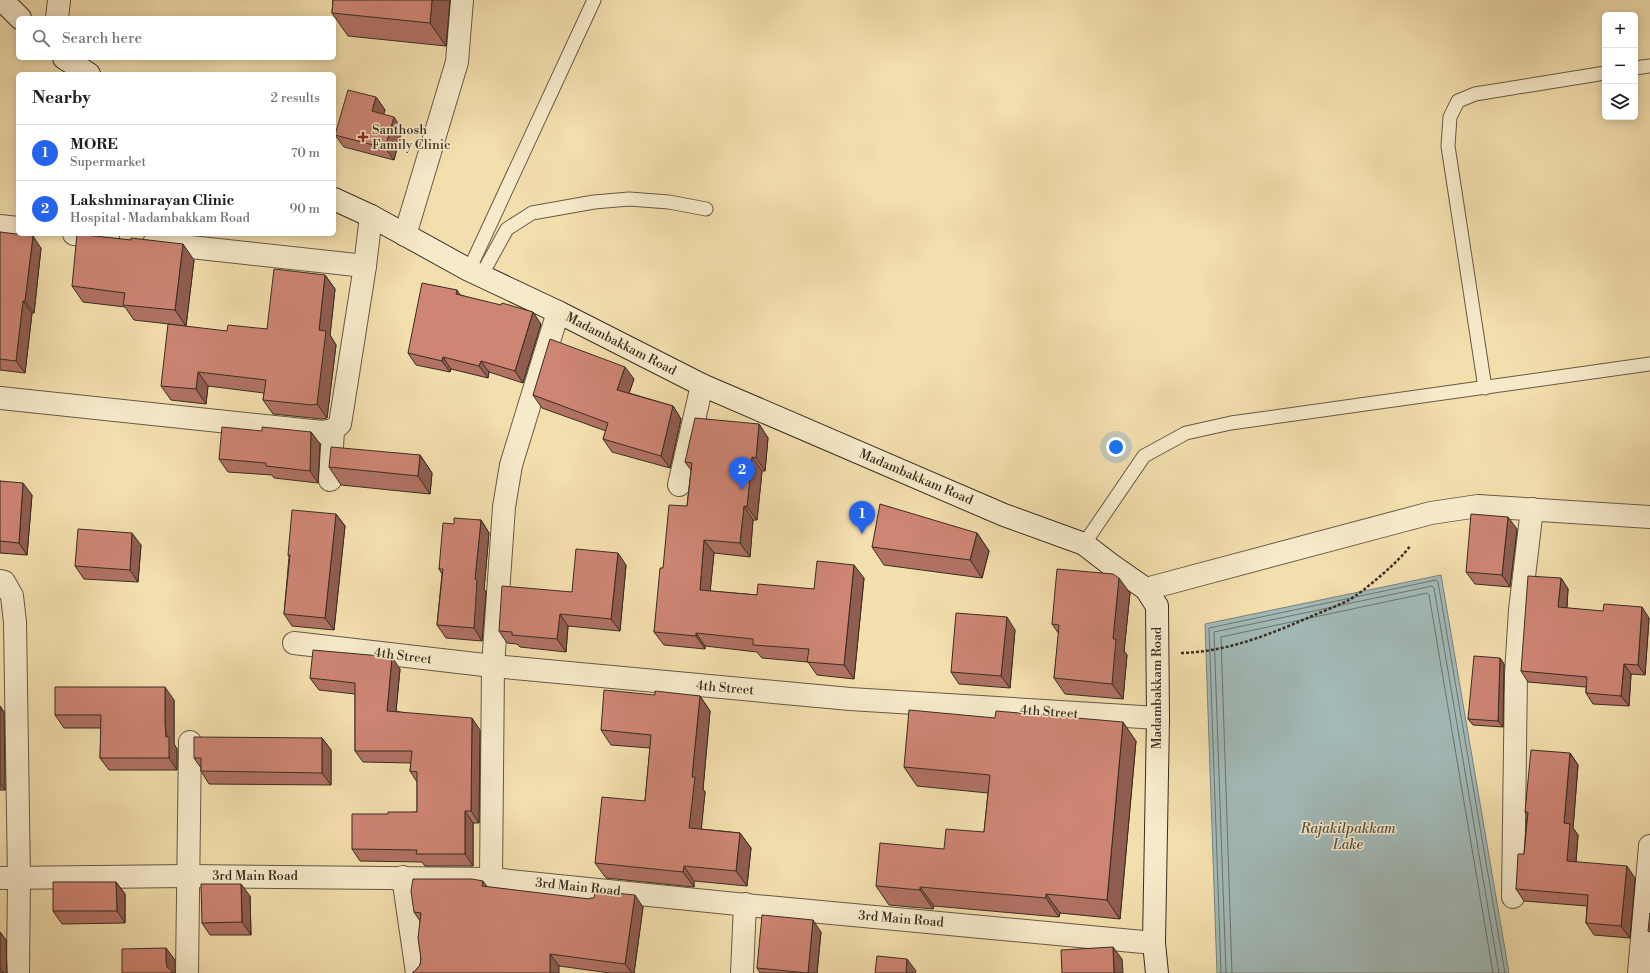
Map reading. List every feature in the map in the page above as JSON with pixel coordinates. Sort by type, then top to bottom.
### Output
[{"type":"street","points":[[2,0],[18,16]]},
{"type":"street","points":[[57,16],[59,0]]},
{"type":"street","points":[[404,236],[457,62],[462,0]]},
{"type":"street","points":[[67,60],[86,72]]},
{"type":"street","name":"Madambakkam Road","points":[[336,200],[371,216],[404,236],[475,273],[558,312],[702,384],[1004,515],[1084,544],[1146,589],[1157,606],[1158,718],[1154,942],[1156,973]]},
{"type":"street","points":[[0,398],[322,432],[333,430],[340,424],[365,266],[371,216]]},
{"type":"street","points":[[0,226],[16,228]]},
{"type":"street","points":[[91,236],[365,266]]},
{"type":"street","points":[[491,879],[493,666],[504,507],[511,464],[558,312]]},
{"type":"street","points":[[679,485],[702,384]]},
{"type":"street","points":[[330,480],[333,430]]},
{"type":"street","points":[[1146,589],[1431,513],[1478,506],[1650,517]]},
{"type":"street","points":[[1513,897],[1516,674],[1520,610],[1532,509]]},
{"type":"street","points":[[0,581],[4,582],[12,596],[15,622],[10,878],[18,973]]},
{"type":"street","name":"4th Street","points":[[294,643],[493,666],[850,699],[1158,718]]},
{"type":"street","points":[[186,973],[190,742]]},
{"type":"street","points":[[1639,973],[1649,872],[1650,846]]},
{"type":"street","name":"3rd Main Road","points":[[10,878],[188,876],[491,879],[1154,942]]},
{"type":"street","points":[[402,877],[418,973]]},
{"type":"street","points":[[742,973],[745,904]]},
{"type":"lane","points":[[475,273],[594,0]]},
{"type":"lane","points":[[1638,68],[1650,66]]},
{"type":"lane","points":[[1485,388],[1448,146],[1450,117],[1458,101],[1475,94],[1602,73]]},
{"type":"lane","points":[[475,273],[507,229],[532,213],[594,202],[629,199],[669,202],[706,209]]},
{"type":"lane","points":[[1084,544],[1144,456],[1186,433],[1231,423],[1650,364]]},
{"type":"path","points":[[1157,653],[1198,652],[1244,642],[1287,627],[1349,600],[1383,573],[1408,548],[1431,513]]},
{"type":"water","name":"Rajakilpakkam Lake","points":[[1441,575],[1509,973],[1217,973],[1205,624]]},
{"type":"building","points":[[333,0],[432,0],[430,23],[332,13]]},
{"type":"building","points":[[348,90],[376,97],[372,111],[394,117],[385,148],[336,135]]},
{"type":"building","points":[[0,232],[16,234],[16,236],[33,236],[16,361],[0,359]]},
{"type":"building","points":[[77,236],[95,236],[131,240],[131,238],[183,244],[175,310],[123,305],[125,293],[72,286]]},
{"type":"building","points":[[274,269],[325,275],[319,330],[326,331],[317,404],[312,405],[263,400],[266,380],[198,372],[196,389],[161,386],[168,324],[227,331],[228,325],[267,329]]},
{"type":"building","points":[[422,283],[457,290],[456,294],[501,305],[502,303],[533,312],[515,371],[481,361],[479,366],[443,357],[442,361],[408,353]]},
{"type":"building","points":[[550,339],[625,367],[617,390],[673,406],[661,456],[603,439],[608,423],[533,395]]},
{"type":"building","points":[[695,418],[759,424],[756,458],[752,457],[747,507],[744,506],[740,543],[704,540],[700,590],[757,595],[758,584],[814,589],[817,561],[854,565],[844,665],[807,662],[809,649],[753,645],[753,639],[696,633],[696,636],[654,632],[660,568],[663,568],[669,505],[687,506],[692,463],[685,462]]},
{"type":"building","points":[[222,427],[262,431],[262,427],[311,432],[310,471],[266,466],[266,463],[219,459]]},
{"type":"building","points":[[331,447],[420,455],[418,476],[329,467]]},
{"type":"building","points":[[0,481],[23,483],[19,543],[0,541]]},
{"type":"building","points":[[880,504],[977,533],[970,560],[872,547]]},
{"type":"building","points":[[292,510],[336,514],[325,618],[284,614],[290,555],[288,555]]},
{"type":"building","points":[[1471,514],[1508,517],[1502,575],[1466,572]]},
{"type":"building","points":[[454,518],[481,520],[475,579],[477,580],[474,628],[437,625],[443,569],[439,569],[443,523],[454,524]]},
{"type":"building","points":[[78,529],[132,533],[130,570],[75,566]]},
{"type":"building","points":[[576,549],[618,553],[611,619],[560,614],[557,639],[512,635],[512,632],[499,631],[502,586],[572,592]]},
{"type":"building","points":[[1057,569],[1113,574],[1119,578],[1113,639],[1116,639],[1112,684],[1054,678],[1059,625],[1052,624]]},
{"type":"building","points":[[1528,576],[1561,578],[1558,607],[1603,611],[1604,604],[1642,607],[1638,665],[1624,664],[1621,696],[1586,693],[1587,677],[1521,671]]},
{"type":"building","points":[[956,613],[1007,617],[1001,676],[951,672]]},
{"type":"building","points":[[313,650],[392,657],[387,711],[472,718],[471,811],[465,811],[465,854],[416,854],[417,850],[352,849],[352,814],[417,812],[417,772],[410,771],[412,751],[355,751],[355,683],[310,678]]},
{"type":"building","points":[[1474,656],[1500,658],[1498,721],[1468,719]]},
{"type":"building","points":[[55,687],[165,687],[165,723],[166,737],[169,737],[169,758],[100,758],[101,715],[55,715]]},
{"type":"building","points":[[604,690],[655,695],[655,691],[700,696],[692,777],[695,777],[689,828],[740,833],[736,871],[684,866],[683,872],[595,863],[602,797],[645,801],[651,735],[601,730]]},
{"type":"building","points":[[909,710],[995,718],[996,711],[1123,722],[1107,900],[1046,894],[1046,898],[920,887],[920,890],[876,886],[880,843],[944,849],[946,829],[984,832],[990,775],[904,767]]},
{"type":"building","points":[[194,737],[322,738],[322,773],[201,771],[201,758],[194,758]]},
{"type":"building","points":[[1531,750],[1570,753],[1564,823],[1570,824],[1567,861],[1627,866],[1621,926],[1586,923],[1588,895],[1516,889],[1518,854],[1524,854],[1528,812],[1525,812]]},
{"type":"building","points":[[413,879],[472,879],[483,881],[482,886],[590,899],[594,898],[595,891],[635,895],[625,964],[550,954],[550,973],[413,973],[420,965],[421,959],[418,938],[421,913],[414,912],[411,891]]},
{"type":"building","points":[[53,882],[116,882],[117,911],[53,911]]},
{"type":"building","points":[[201,884],[241,884],[242,922],[202,923]]},
{"type":"building","points":[[1650,913],[1650,932],[1648,931]]},
{"type":"building","points":[[762,915],[813,920],[808,973],[757,968]]},
{"type":"building","points":[[1113,947],[1114,973],[1062,973],[1061,950]]},
{"type":"building","points":[[166,948],[167,967],[172,971],[172,973],[122,973],[122,949]]},
{"type":"building","points":[[877,956],[907,959],[906,973],[875,973]]},
{"type":"place","name":"Santhosh Family Clinic","points":[[363,137]]},
{"type":"place","name":"Lakshminarayan Clinic","points":[[742,490]]},
{"type":"place","name":"MORE","points":[[862,534]]}]
